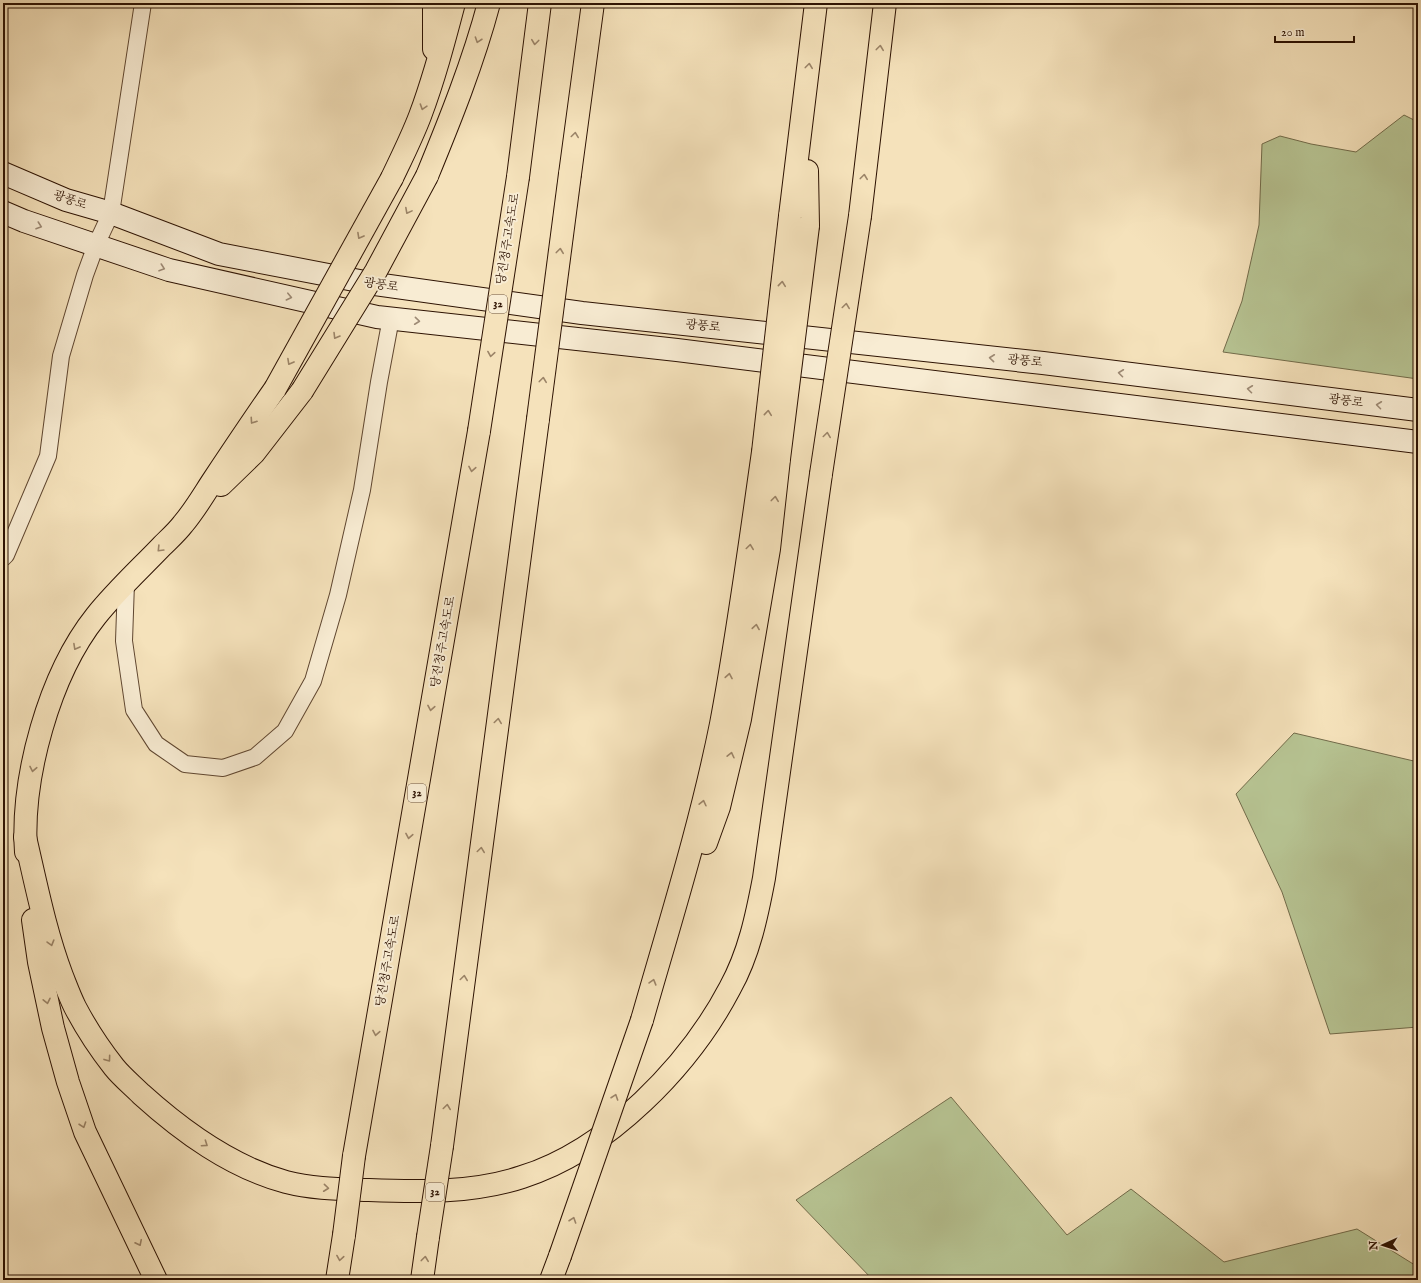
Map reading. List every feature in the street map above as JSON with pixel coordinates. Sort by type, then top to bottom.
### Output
[{"type":"highway","points":[[434,3],[434,76]]},
{"type":"highway","points":[[434,76],[445,3]]},
{"type":"highway","points":[[183,524],[275,389],[392,178],[421,115],[434,76],[454,3]]},
{"type":"highway","points":[[156,1280],[85,1132],[68,1082],[53,1028],[39,962],[30,899],[25,837],[27,805],[42,725],[54,691],[81,638],[96,617],[126,583],[254,453],[302,391],[376,271],[427,176],[454,112],[484,23],[489,3]]},
{"type":"highway","name":"당진청주고속도로","points":[[337,1280],[354,1156],[479,431],[518,177],[540,3]]},
{"type":"highway","name":"32","points":[[422,1280],[442,1146],[593,3]]},
{"type":"highway","points":[[551,1280],[642,1020],[697,830],[721,725],[746,578],[771,456],[799,221],[806,94],[816,3]]},
{"type":"highway","points":[[25,837],[40,904],[56,959],[73,1004],[87,1030],[116,1069],[164,1115],[212,1149],[237,1163],[284,1181],[301,1185],[336,1189],[423,1191],[476,1187],[502,1183],[558,1163],[607,1132],[645,1100],[669,1076],[687,1054],[718,1009],[731,987],[743,960],[758,909],[764,878],[821,474],[860,216],[886,3]]},
{"type":"main road","name":"광풍로","points":[[3,173],[66,200],[111,213],[220,254],[375,284],[582,313],[1043,363],[1418,410]]},
{"type":"main road","points":[[3,212],[24,221],[169,270],[377,317],[677,350],[1418,442]]},
{"type":"lane","points":[[3,558],[6,555],[48,456],[61,356],[85,274],[96,245],[111,213],[143,3]]},
{"type":"lane","points":[[126,583],[124,641],[134,710],[156,744],[185,764],[223,768],[255,758],[285,731],[313,681],[338,595],[362,490],[391,318]]},
{"type":"green space","points":[[1404,115],[1418,122],[1418,379],[1223,352],[1242,301],[1259,225],[1262,144],[1280,136],[1311,144],[1356,152]]},
{"type":"green space","points":[[1294,733],[1418,762],[1418,1027],[1330,1034],[1282,892],[1236,794]]},
{"type":"green space","points":[[951,1097],[1067,1235],[1131,1189],[1224,1262],[1357,1229],[1418,1267],[1418,1280],[873,1280],[796,1200]]}]
